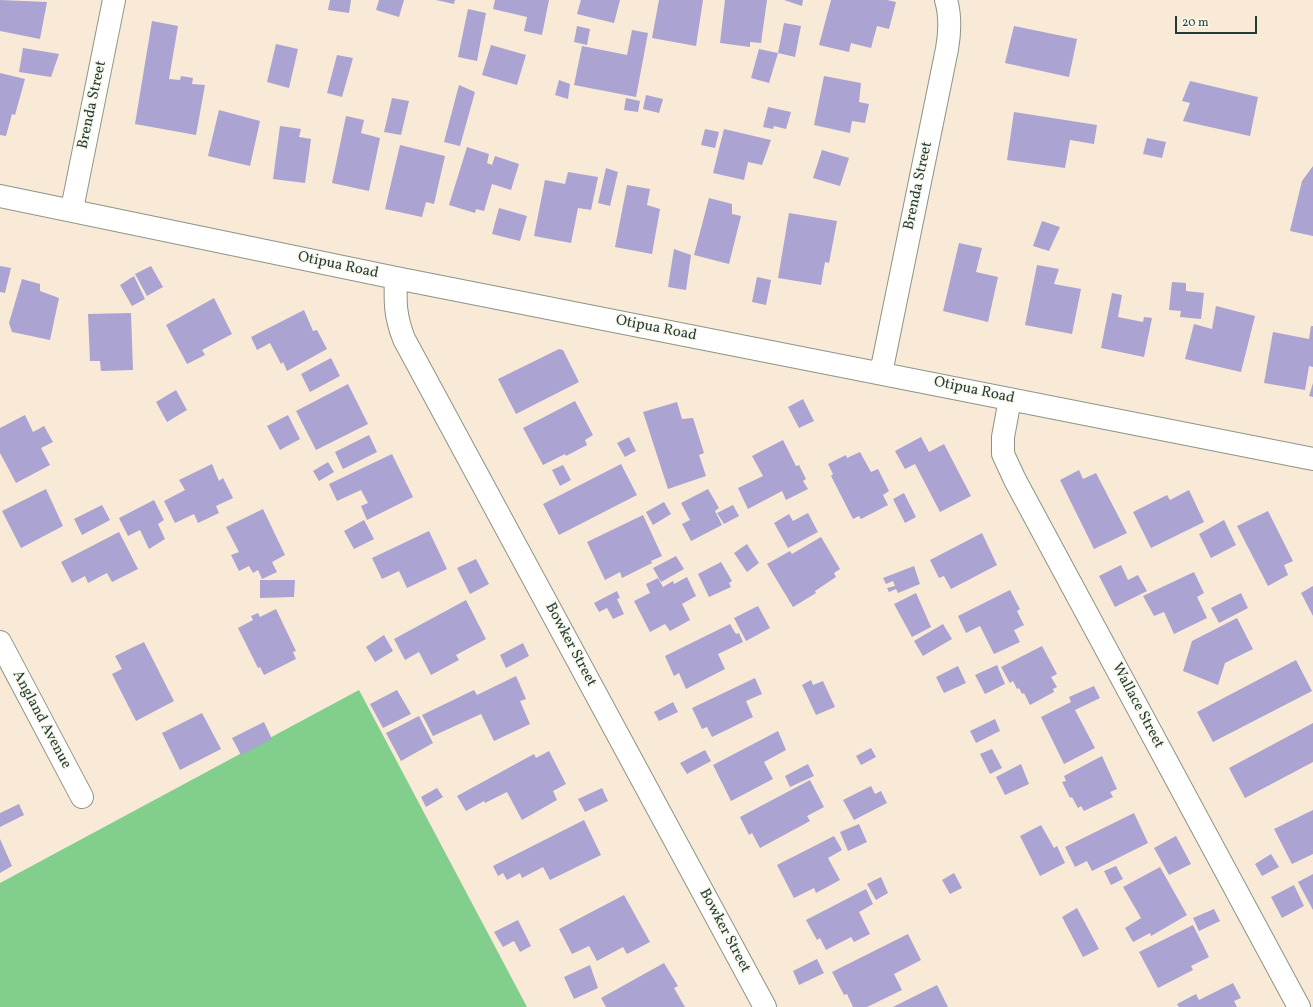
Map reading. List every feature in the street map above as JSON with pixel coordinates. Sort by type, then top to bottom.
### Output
[{"type":"street","name":"Brenda Street","points":[[72,209],[114,0]]},
{"type":"street","name":"Brenda Street","points":[[881,372],[947,49],[950,28],[949,12],[946,0]]},
{"type":"street","name":"Otipua Road","points":[[0,196],[72,209],[396,278],[881,372],[1313,459]]},
{"type":"street","name":"Bowker Street","points":[[396,278],[397,320],[404,339],[765,1007]]},
{"type":"street","name":"Wallace Street","points":[[1010,399],[1003,437],[1003,454],[1015,480],[1299,1007]]},
{"type":"street","name":"Angland Avenue","points":[[0,642],[82,797]]},
{"type":"green space","points":[[359,690],[527,1007],[0,1007],[0,883]]},
{"type":"building","points":[[0,0],[47,2],[40,39],[0,31]]},
{"type":"building","points":[[330,0],[351,0],[349,13],[328,10]]},
{"type":"building","points":[[379,0],[404,0],[399,17],[376,10]]},
{"type":"building","points":[[436,0],[455,0],[454,4]]},
{"type":"building","points":[[495,0],[549,0],[542,35],[524,31],[527,17],[493,9]]},
{"type":"building","points":[[581,0],[620,0],[614,23],[577,14]]},
{"type":"building","points":[[659,0],[703,0],[696,46],[652,38]]},
{"type":"building","points":[[725,0],[767,0],[761,43],[750,42],[750,47],[720,43]]},
{"type":"building","points":[[784,0],[803,0],[802,6]]},
{"type":"building","points":[[831,0],[887,0],[896,2],[889,29],[877,26],[871,48],[851,43],[849,52],[819,45]]},
{"type":"building","points":[[468,9],[486,13],[477,61],[458,57]]},
{"type":"building","points":[[152,21],[178,26],[169,79],[180,80],[181,76],[193,78],[192,84],[205,85],[196,135],[135,124]]},
{"type":"building","points":[[784,23],[801,26],[795,57],[778,53]]},
{"type":"building","points":[[577,26],[590,29],[587,45],[574,42]]},
{"type":"building","points":[[1014,26],[1077,39],[1069,77],[1005,63]]},
{"type":"building","points":[[632,30],[648,33],[636,97],[574,85],[582,46],[627,55]]},
{"type":"building","points":[[276,44],[298,49],[289,88],[267,82]]},
{"type":"building","points":[[491,45],[526,55],[517,85],[482,75]]},
{"type":"building","points":[[23,48],[59,54],[51,77],[19,72]]},
{"type":"building","points":[[759,49],[778,53],[769,83],[751,78]]},
{"type":"building","points":[[337,55],[353,58],[342,97],[327,93]]},
{"type":"building","points":[[0,73],[25,79],[15,115],[12,114],[6,136],[0,135]]},
{"type":"building","points":[[824,76],[861,83],[859,102],[869,104],[865,123],[852,121],[850,133],[814,125]]},
{"type":"building","points":[[559,80],[570,84],[568,99],[555,95]]},
{"type":"building","points":[[1190,81],[1258,97],[1250,136],[1183,121],[1190,103],[1182,101]]},
{"type":"building","points":[[459,85],[475,92],[460,146],[444,142]]},
{"type":"building","points":[[646,95],[663,99],[659,113],[643,109]]},
{"type":"building","points":[[392,98],[409,101],[401,135],[384,132]]},
{"type":"building","points":[[626,98],[640,101],[638,112],[624,110]]},
{"type":"building","points":[[768,107],[791,112],[786,129],[774,126],[773,129],[763,127]]},
{"type":"building","points":[[219,110],[260,121],[250,166],[208,156]]},
{"type":"building","points":[[1014,112],[1097,125],[1094,144],[1070,140],[1065,168],[1007,160]]},
{"type":"building","points":[[346,116],[364,120],[361,133],[380,138],[369,191],[332,183]]},
{"type":"building","points":[[280,126],[301,129],[299,137],[311,139],[305,183],[273,179]]},
{"type":"building","points":[[705,129],[719,132],[715,148],[701,145]]},
{"type":"building","points":[[724,129],[771,140],[762,165],[748,162],[744,180],[713,173]]},
{"type":"building","points":[[1147,138],[1166,142],[1162,158],[1143,154]]},
{"type":"building","points":[[400,145],[445,156],[434,204],[426,202],[422,217],[385,209]]},
{"type":"building","points":[[467,147],[489,154],[487,163],[492,165],[495,156],[519,164],[511,190],[492,184],[484,211],[476,209],[475,213],[449,205]]},
{"type":"building","points":[[822,150],[849,158],[840,186],[813,178]]},
{"type":"building","points":[[1313,166],[1313,236],[1290,231],[1302,181]]},
{"type":"building","points":[[606,168],[618,172],[610,206],[598,203]]},
{"type":"building","points":[[568,172],[598,177],[591,210],[578,208],[571,243],[534,236],[545,180],[565,184]]},
{"type":"building","points":[[627,185],[650,189],[647,205],[660,209],[652,254],[615,247]]},
{"type":"building","points":[[709,198],[732,204],[732,214],[741,216],[729,264],[694,255]]},
{"type":"building","points":[[499,208],[527,216],[520,241],[492,234]]},
{"type":"building","points":[[789,213],[837,221],[829,263],[825,262],[821,285],[778,278]]},
{"type":"building","points":[[1042,221],[1060,227],[1049,251],[1033,246]]},
{"type":"building","points":[[959,243],[982,248],[976,272],[998,277],[988,322],[943,311]]},
{"type":"building","points":[[674,249],[691,255],[686,290],[668,287]]},
{"type":"building","points":[[1037,265],[1059,269],[1054,284],[1081,289],[1072,334],[1025,325]]},
{"type":"building","points":[[0,266],[11,268],[5,293],[0,292]]},
{"type":"building","points":[[151,266],[163,287],[147,296],[135,274]]},
{"type":"building","points":[[134,276],[145,299],[132,306],[120,285]]},
{"type":"building","points":[[757,277],[771,280],[766,305],[752,302]]},
{"type":"building","points":[[22,279],[40,284],[40,291],[59,298],[50,340],[12,332],[9,323]]},
{"type":"building","points":[[1172,282],[1186,283],[1186,291],[1204,293],[1201,319],[1180,317],[1181,311],[1169,310]]},
{"type":"building","points":[[1112,293],[1122,295],[1118,317],[1143,322],[1144,317],[1152,318],[1144,357],[1101,348]]},
{"type":"building","points":[[214,298],[232,334],[202,350],[205,355],[187,364],[166,325]]},
{"type":"building","points":[[1216,306],[1255,316],[1241,372],[1185,359],[1194,324],[1212,329]]},
{"type":"building","points":[[304,310],[313,331],[317,330],[327,349],[287,371],[283,362],[281,364],[270,343],[257,350],[251,337]]},
{"type":"building","points":[[131,313],[133,370],[101,371],[100,361],[90,361],[88,314]]},
{"type":"building","points":[[1311,326],[1313,326],[1313,367],[1309,366],[1305,390],[1264,383],[1273,332],[1309,339]]},
{"type":"building","points":[[559,349],[563,350],[579,382],[516,414],[498,379]]},
{"type":"building","points":[[331,358],[340,376],[310,392],[301,374]]},
{"type":"building","points":[[1313,383],[1313,397],[1309,396]]},
{"type":"building","points":[[348,384],[368,424],[316,450],[296,411]]},
{"type":"building","points":[[176,390],[187,410],[167,422],[156,402]]},
{"type":"building","points":[[803,399],[814,421],[799,428],[788,407]]},
{"type":"building","points":[[575,401],[593,435],[585,440],[587,445],[566,456],[565,454],[543,465],[523,428]]},
{"type":"building","points":[[677,402],[682,419],[693,418],[704,453],[699,455],[706,476],[668,489],[643,412]]},
{"type":"building","points":[[25,415],[33,432],[44,426],[53,442],[41,448],[50,465],[16,483],[0,453],[0,428]]},
{"type":"building","points":[[288,415],[300,439],[280,450],[267,426]]},
{"type":"building","points":[[369,435],[377,452],[343,469],[335,452]]},
{"type":"building","points":[[629,437],[636,451],[625,457],[617,443]]},
{"type":"building","points":[[921,437],[929,452],[944,444],[971,496],[940,512],[915,464],[905,469],[895,451]]},
{"type":"building","points":[[783,440],[796,466],[799,465],[806,479],[803,481],[808,489],[786,500],[782,491],[748,509],[738,488],[763,476],[752,456]]},
{"type":"building","points":[[860,452],[871,472],[878,469],[889,491],[883,495],[888,505],[861,519],[859,516],[853,519],[831,476],[833,474],[828,464],[846,455],[847,458]]},
{"type":"building","points":[[392,454],[413,497],[367,520],[361,506],[368,503],[361,490],[337,501],[329,484]]},
{"type":"building","points":[[328,462],[334,472],[319,481],[313,471]]},
{"type":"building","points":[[212,464],[219,481],[223,478],[233,498],[216,506],[219,513],[198,523],[194,514],[175,523],[164,501],[185,490],[179,480]]},
{"type":"building","points":[[621,464],[637,495],[559,535],[543,504]]},
{"type":"building","points":[[563,465],[571,480],[560,486],[552,470]]},
{"type":"building","points":[[1079,470],[1083,479],[1096,473],[1127,533],[1094,549],[1060,480]]},
{"type":"building","points":[[46,489],[63,526],[21,548],[2,511]]},
{"type":"building","points":[[708,489],[719,508],[715,511],[722,525],[691,541],[682,524],[690,520],[681,503]]},
{"type":"building","points":[[1189,490],[1204,522],[1151,548],[1133,512],[1167,495],[1170,500]]},
{"type":"building","points":[[904,493],[916,517],[905,523],[893,499]]},
{"type":"building","points":[[154,500],[164,520],[158,524],[165,539],[149,549],[140,530],[128,536],[119,518]]},
{"type":"building","points":[[664,502],[671,514],[653,525],[646,512]]},
{"type":"building","points":[[102,505],[110,520],[82,535],[74,519]]},
{"type":"building","points":[[733,505],[739,516],[724,524],[717,513]]},
{"type":"building","points":[[263,509],[285,555],[272,562],[277,572],[262,579],[258,570],[253,573],[249,566],[239,571],[231,555],[239,552],[226,527]]},
{"type":"building","points":[[1268,511],[1293,561],[1284,565],[1288,575],[1268,586],[1237,526]]},
{"type":"building","points":[[808,513],[818,532],[788,548],[774,523],[789,514],[793,521]]},
{"type":"building","points":[[643,515],[662,556],[651,561],[652,563],[622,578],[620,572],[605,580],[587,542]]},
{"type":"building","points":[[364,520],[374,539],[354,549],[344,531]]},
{"type":"building","points":[[1224,520],[1236,545],[1211,558],[1199,534]]},
{"type":"building","points":[[429,531],[447,569],[407,588],[399,571],[382,579],[372,558]]},
{"type":"building","points":[[119,532],[138,569],[112,582],[107,573],[88,583],[85,576],[72,583],[61,562]]},
{"type":"building","points":[[982,533],[997,565],[951,589],[944,576],[939,578],[930,560]]},
{"type":"building","points":[[821,537],[840,569],[834,573],[836,577],[815,591],[816,593],[793,607],[767,564],[790,551],[792,554]]},
{"type":"building","points":[[747,544],[759,563],[747,572],[734,553]]},
{"type":"building","points":[[676,556],[684,569],[661,582],[653,568]]},
{"type":"building","points":[[476,559],[489,584],[470,594],[457,568]]},
{"type":"building","points":[[721,562],[732,581],[729,583],[731,587],[709,597],[698,574]]},
{"type":"building","points":[[1121,565],[1128,580],[1138,575],[1147,591],[1115,607],[1099,576]]},
{"type":"building","points":[[914,566],[920,584],[898,593],[896,589],[889,592],[887,588],[895,586],[893,581],[886,584],[883,578]]},
{"type":"building","points":[[1194,572],[1204,593],[1197,597],[1207,618],[1174,634],[1164,612],[1154,616],[1143,596]]},
{"type":"building","points":[[687,577],[696,596],[682,604],[690,620],[670,631],[665,624],[650,632],[634,601],[650,593],[646,584],[658,578],[663,587],[673,581],[674,584]]},
{"type":"building","points":[[260,580],[295,580],[294,597],[260,598]]},
{"type":"building","points":[[1313,586],[1313,616],[1301,593]]},
{"type":"building","points":[[1010,590],[1020,609],[1017,611],[1024,625],[1014,630],[1020,642],[994,654],[980,626],[966,633],[958,616]]},
{"type":"building","points":[[617,591],[620,598],[617,599],[624,614],[613,619],[607,608],[599,612],[594,603]]},
{"type":"building","points":[[916,593],[931,627],[912,637],[894,604]]},
{"type":"building","points":[[1241,593],[1248,608],[1219,623],[1211,608]]},
{"type":"building","points":[[466,600],[486,639],[456,655],[459,660],[431,675],[419,652],[405,660],[394,639]]},
{"type":"building","points":[[758,606],[770,628],[746,641],[734,618]]},
{"type":"building","points":[[276,609],[296,651],[293,652],[296,659],[264,675],[260,667],[258,668],[238,628],[253,620],[251,616],[258,613],[260,617]]},
{"type":"building","points":[[1237,618],[1253,649],[1225,663],[1218,685],[1183,671],[1192,641]]},
{"type":"building","points":[[730,624],[736,634],[739,633],[743,642],[718,654],[725,669],[686,689],[679,673],[674,676],[665,656]]},
{"type":"building","points":[[943,624],[952,639],[923,656],[914,641]]},
{"type":"building","points":[[384,635],[393,651],[375,662],[366,647]]},
{"type":"building","points":[[144,642],[174,701],[136,721],[112,674],[122,669],[115,656]]},
{"type":"building","points":[[523,643],[529,656],[506,668],[500,655]]},
{"type":"building","points":[[1042,646],[1057,674],[1051,677],[1057,687],[1053,689],[1054,692],[1030,705],[1024,693],[1022,694],[1019,688],[1017,689],[1013,681],[1010,683],[1001,667]]},
{"type":"building","points":[[1296,660],[1312,691],[1213,742],[1197,712]]},
{"type":"building","points":[[997,665],[1005,684],[985,694],[975,675]]},
{"type":"building","points":[[958,666],[966,683],[944,693],[936,677]]},
{"type":"building","points":[[516,676],[526,699],[520,701],[530,724],[494,741],[481,714],[433,736],[422,715],[474,690],[477,695]]},
{"type":"building","points":[[755,678],[762,694],[746,701],[753,717],[712,737],[707,727],[702,729],[692,708]]},
{"type":"building","points":[[811,680],[813,685],[823,681],[835,707],[816,715],[802,685]]},
{"type":"building","points":[[1094,686],[1100,698],[1075,710],[1095,748],[1064,764],[1041,717],[1071,702],[1069,697]]},
{"type":"building","points":[[397,690],[411,714],[383,728],[370,704]]},
{"type":"building","points":[[673,702],[678,712],[659,721],[654,712]]},
{"type":"building","points":[[202,713],[221,749],[180,770],[162,733]]},
{"type":"building","points":[[419,716],[433,743],[401,761],[386,733]]},
{"type":"building","points":[[995,719],[1000,731],[976,743],[970,731]]},
{"type":"building","points":[[264,722],[272,739],[241,755],[232,738]]},
{"type":"building","points":[[1313,723],[1313,762],[1245,798],[1229,768]]},
{"type":"building","points":[[778,731],[786,750],[764,762],[773,779],[731,801],[713,765]]},
{"type":"building","points":[[871,748],[876,757],[861,765],[856,756]]},
{"type":"building","points":[[992,749],[1002,768],[990,774],[980,754]]},
{"type":"building","points":[[705,750],[711,761],[687,774],[680,763]]},
{"type":"building","points":[[549,751],[566,784],[553,791],[557,800],[522,820],[507,792],[485,803],[484,801],[466,811],[457,796],[534,754],[536,758]]},
{"type":"building","points":[[1102,756],[1117,789],[1110,792],[1113,797],[1084,811],[1081,806],[1078,808],[1072,797],[1070,798],[1062,782],[1066,781],[1064,776]]},
{"type":"building","points":[[808,764],[814,776],[790,787],[785,776]]},
{"type":"building","points":[[1021,764],[1029,784],[1005,795],[996,777]]},
{"type":"building","points":[[810,780],[824,807],[807,816],[810,821],[760,848],[752,833],[749,835],[740,817]]},
{"type":"building","points":[[871,786],[875,794],[881,791],[887,803],[854,820],[843,800]]},
{"type":"building","points":[[437,788],[443,797],[426,807],[421,797]]},
{"type":"building","points":[[602,788],[608,801],[585,812],[578,799]]},
{"type":"building","points":[[19,804],[24,815],[0,827],[0,813]]},
{"type":"building","points":[[1313,810],[1313,854],[1292,864],[1274,829]]},
{"type":"building","points":[[1134,813],[1148,843],[1092,871],[1087,861],[1075,867],[1065,847]]},
{"type":"building","points":[[584,820],[601,855],[550,880],[543,867],[522,878],[520,873],[507,880],[503,873],[498,876],[493,866]]},
{"type":"building","points":[[859,824],[867,842],[848,851],[840,832]]},
{"type":"building","points":[[1041,825],[1054,848],[1057,846],[1065,863],[1040,876],[1020,836]]},
{"type":"building","points":[[834,836],[842,850],[828,858],[840,880],[816,893],[814,888],[794,898],[777,865]]},
{"type":"building","points":[[1176,836],[1191,864],[1169,875],[1154,848]]},
{"type":"building","points":[[0,839],[12,866],[0,873]]},
{"type":"building","points":[[1271,854],[1279,867],[1262,876],[1255,864]]},
{"type":"building","points":[[1116,866],[1123,879],[1111,885],[1104,871]]},
{"type":"building","points":[[1160,867],[1187,915],[1151,936],[1150,933],[1133,942],[1125,928],[1141,918],[1123,887]]},
{"type":"building","points":[[954,873],[962,888],[950,894],[942,880]]},
{"type":"building","points":[[1313,874],[1313,910],[1298,882]]},
{"type":"building","points":[[881,877],[888,893],[876,900],[867,884]]},
{"type":"building","points":[[1294,885],[1304,906],[1282,918],[1271,897]]},
{"type":"building","points":[[866,889],[873,904],[859,912],[870,934],[854,942],[851,937],[826,950],[820,938],[817,940],[806,920]]},
{"type":"building","points":[[624,895],[650,942],[627,954],[623,947],[597,961],[589,946],[572,954],[559,929]]},
{"type":"building","points":[[1077,908],[1099,949],[1083,957],[1062,917]]},
{"type":"building","points":[[1214,909],[1220,921],[1199,931],[1193,918]]},
{"type":"building","points":[[518,920],[531,946],[520,952],[514,941],[503,947],[494,932]]},
{"type":"building","points":[[1193,925],[1209,957],[1191,966],[1193,970],[1158,988],[1139,952]]},
{"type":"building","points":[[908,934],[921,960],[894,974],[902,990],[867,1007],[853,1007],[847,994],[844,995],[832,972]]},
{"type":"building","points":[[817,959],[824,973],[799,985],[793,971]]},
{"type":"building","points":[[664,963],[678,986],[674,988],[685,1007],[606,1007],[601,998]]},
{"type":"building","points":[[590,965],[598,988],[574,999],[564,977]]},
{"type":"building","points":[[1233,983],[1241,998],[1234,1001],[1237,1007],[1179,1007],[1177,1004],[1196,994],[1199,1000]]},
{"type":"building","points":[[937,985],[948,1007],[893,1007]]}]
